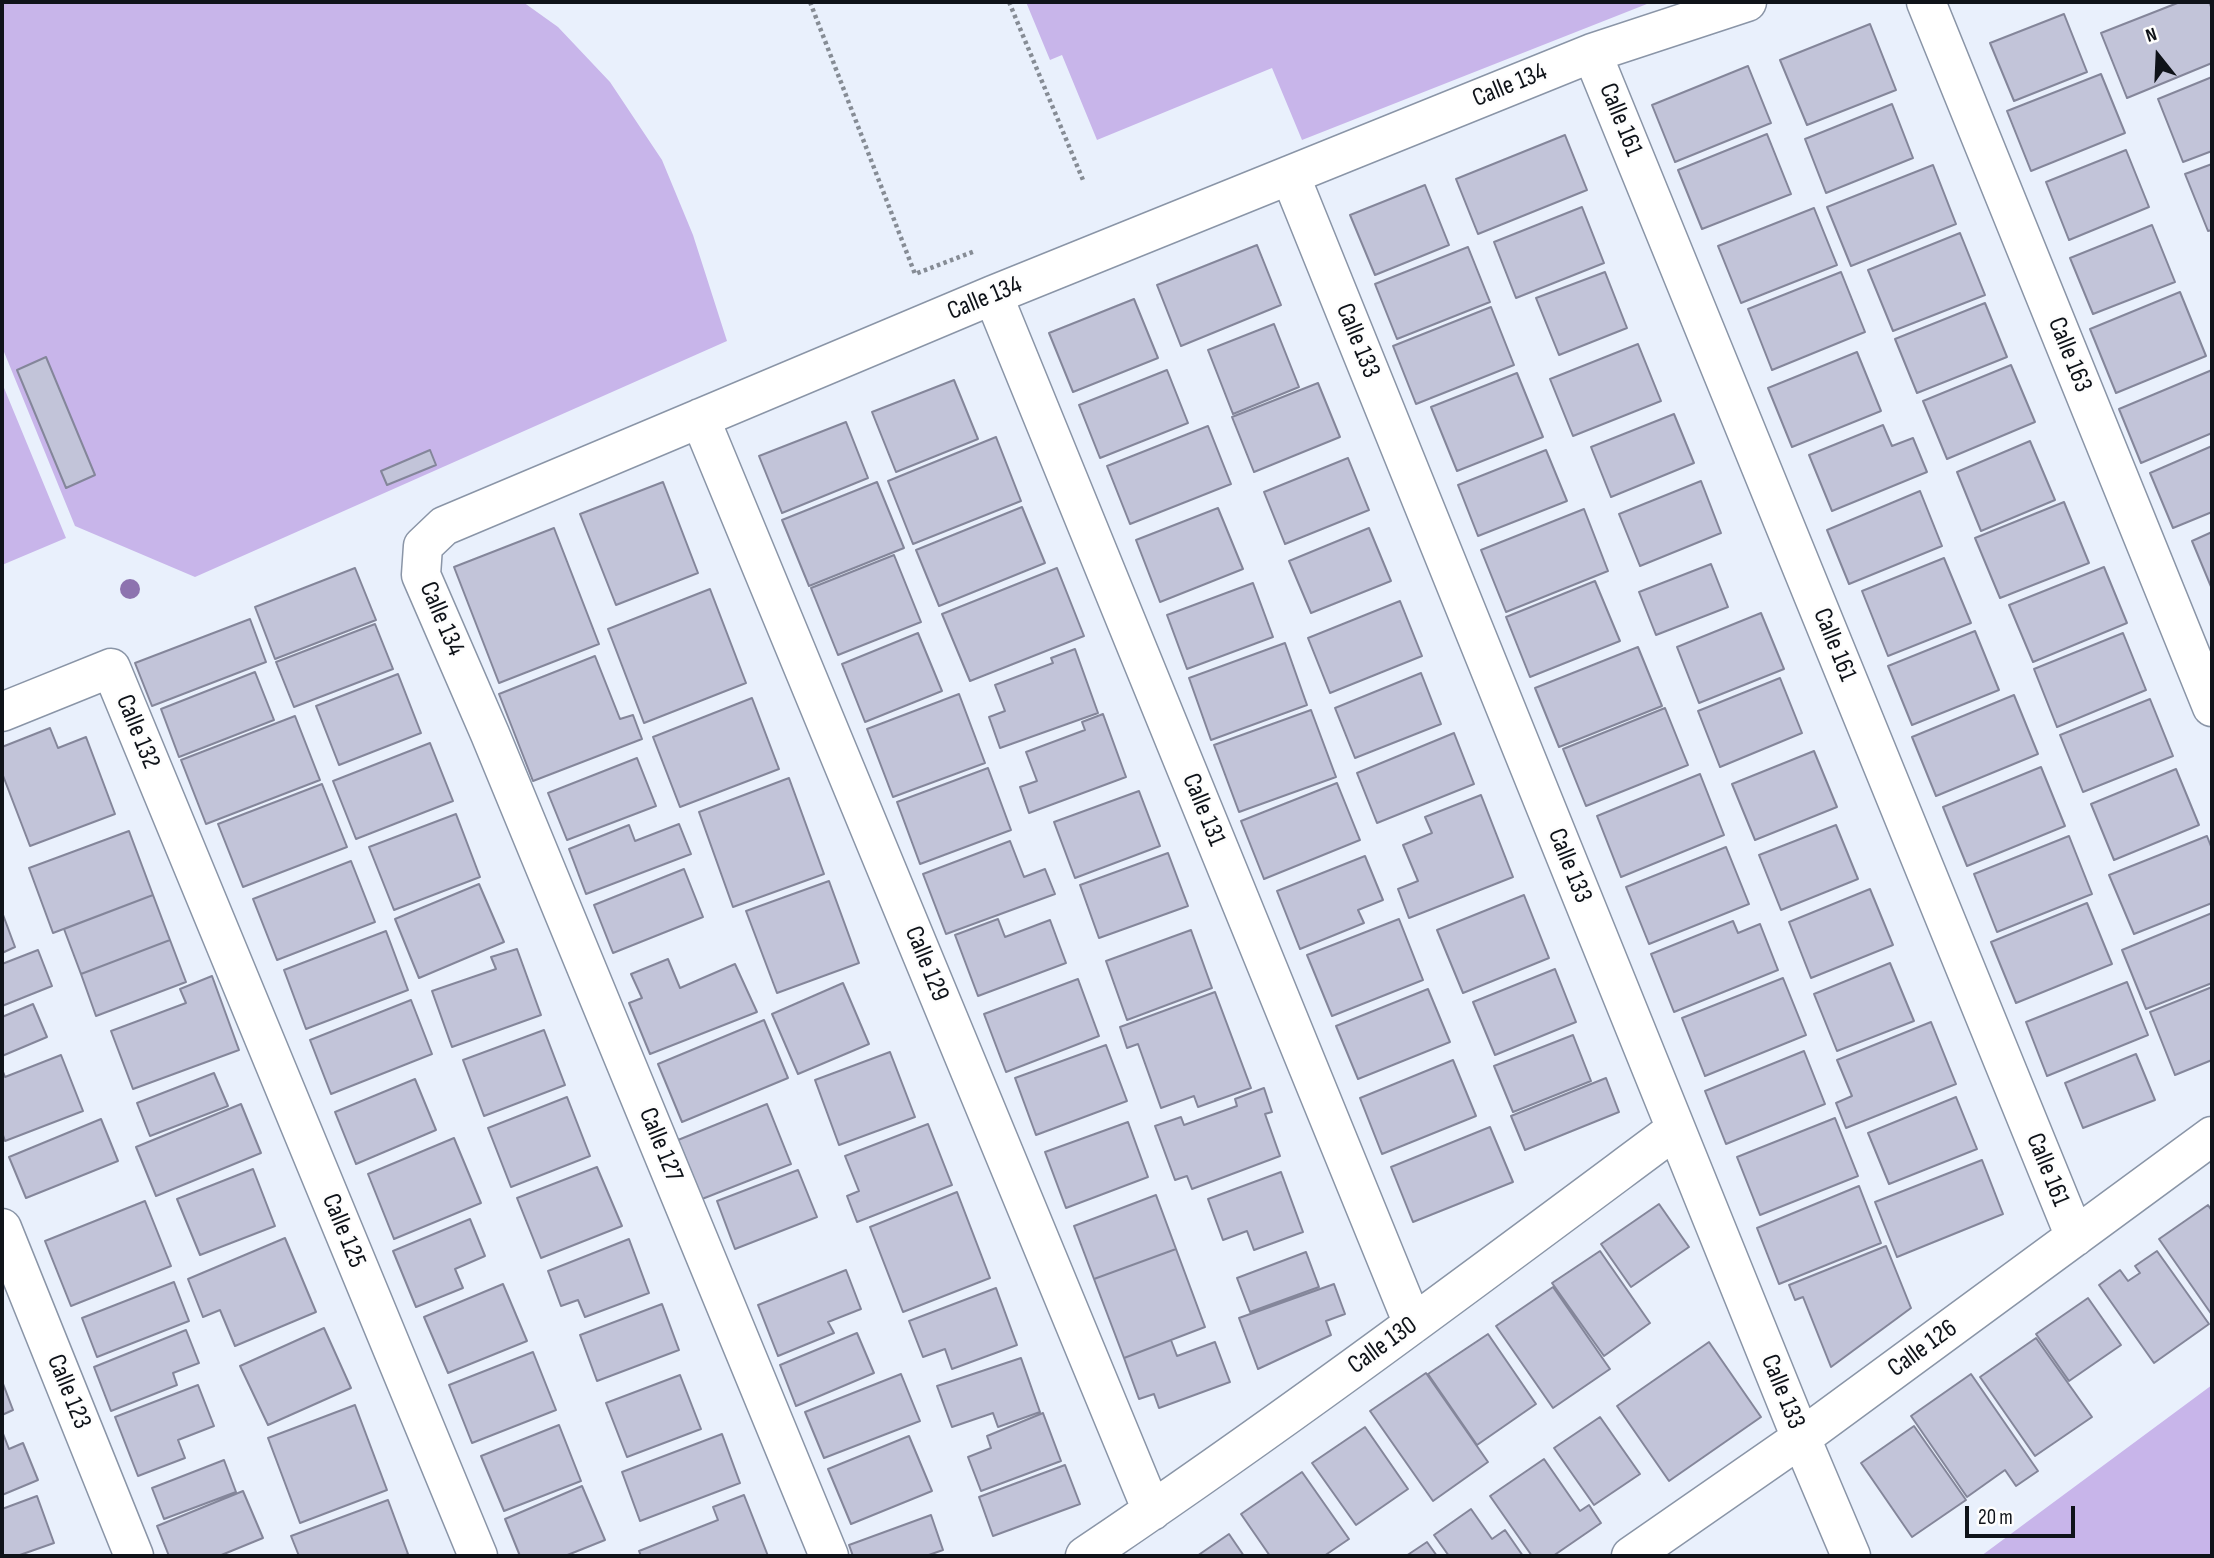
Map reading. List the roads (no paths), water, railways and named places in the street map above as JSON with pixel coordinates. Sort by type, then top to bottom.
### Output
[{"type":"street","name":"Calle 134","points":[[490,734],[421,575],[423,546],[444,526],[993,295],[1592,53],[1747,2]]},
{"type":"street","name":"Calle 163","points":[[1926,2],[2212,707]]},
{"type":"street","name":"Calle 161","points":[[1592,53],[2075,1237]]},
{"type":"street","name":"Calle 133","points":[[1290,175],[1801,1438],[1852,1556]]},
{"type":"street","name":"Calle 131","points":[[993,295],[1413,1324]]},
{"type":"street","name":"Calle 129","points":[[700,418],[1152,1511]]},
{"type":"street","name":"Calle 132","points":[[2,712],[111,668],[209,906]]},
{"type":"street","name":"Calle 127","points":[[490,734],[829,1556]]},
{"type":"street","name":"Calle 125","points":[[209,906],[478,1556]]},
{"type":"street","name":"Calle 130","points":[[1085,1556],[1413,1324],[1676,1129]]},
{"type":"street","name":"Calle 126","points":[[1631,1556],[1801,1438],[2212,1136]]},
{"type":"street","name":"Calle 123","points":[[2,1228],[134,1556]]}]
